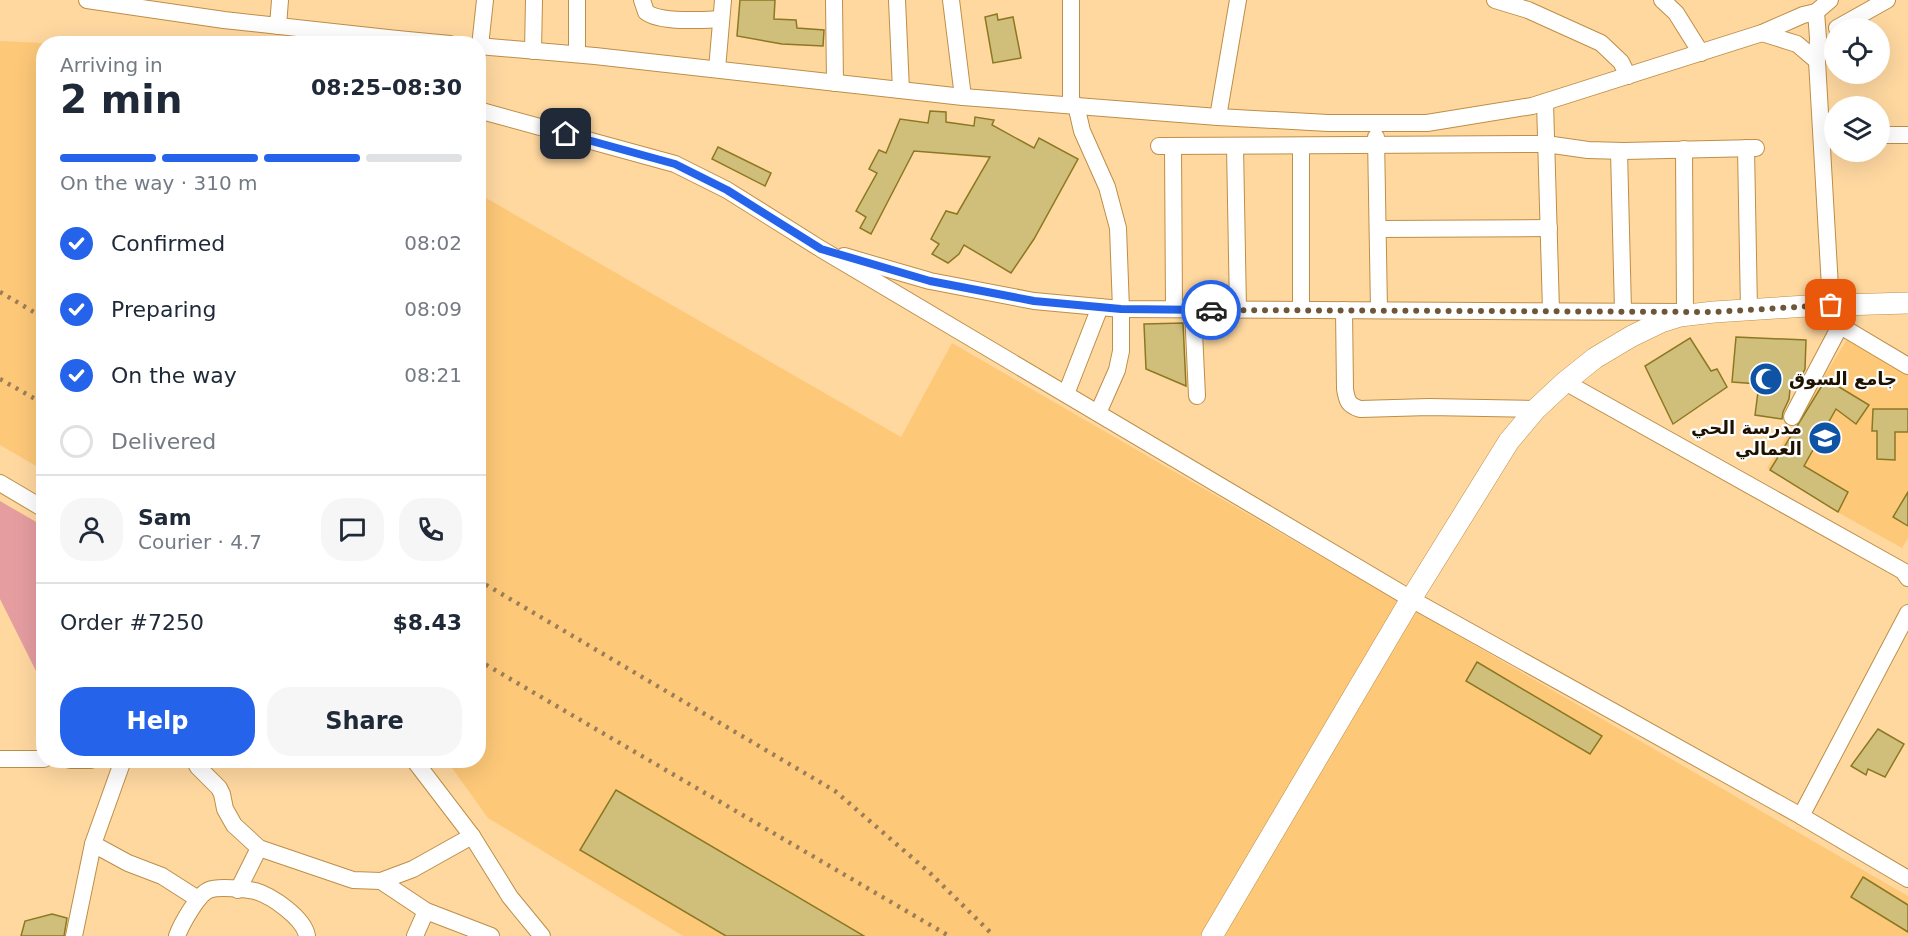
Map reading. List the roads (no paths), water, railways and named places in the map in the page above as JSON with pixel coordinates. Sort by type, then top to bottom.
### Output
[{"type":"main road","points":[[1212,936],[1322,754],[1411,599],[1509,441],[1536,409],[1565,382],[1595,358],[1632,336],[1660,322],[1680,316],[1807,306],[1908,303]]},
{"type":"street","points":[[87,0],[358,36]]},
{"type":"street","points":[[278,26],[280,0]]},
{"type":"street","points":[[480,36],[485,0]]},
{"type":"street","points":[[533,51],[534,0]]},
{"type":"street","points":[[577,0],[577,54]]},
{"type":"street","points":[[642,0],[646,12],[653,16],[690,21],[720,19]]},
{"type":"street","points":[[717,69],[723,0]]},
{"type":"street","points":[[834,0],[834,82]]},
{"type":"street","points":[[897,0],[902,90]]},
{"type":"street","points":[[951,0],[963,97]]},
{"type":"street","points":[[1071,0],[1074,104],[1082,131],[1107,187],[1118,228],[1121,351],[1117,370],[1098,413]]},
{"type":"street","points":[[1218,117],[1238,0]]},
{"type":"street","points":[[1496,0],[1528,10],[1601,43],[1621,62],[1628,76]]},
{"type":"street","points":[[1662,0],[1678,6],[1701,53]]},
{"type":"street","points":[[486,47],[577,54],[963,97],[1218,117],[1328,123],[1427,123],[1532,106],[1762,33],[1803,15],[1816,12],[1830,0]]},
{"type":"street","points":[[1855,18],[1887,0]]},
{"type":"street","points":[[1816,12],[1817,61],[1824,108]]},
{"type":"street","points":[[1762,33],[1797,44],[1817,61]]},
{"type":"street","points":[[1818,39],[1824,36]]},
{"type":"street","points":[[1545,102],[1551,311]]},
{"type":"street","points":[[486,112],[675,164],[727,190],[821,249],[1411,599],[1801,816],[1908,879]]},
{"type":"street","points":[[1376,123],[1379,310]]},
{"type":"street","points":[[1890,135],[1908,135],[1908,149]]},
{"type":"street","points":[[1174,309],[1166,146],[1546,144],[1588,150],[1619,151],[1751,148],[1749,310]]},
{"type":"street","points":[[1235,146],[1238,310]]},
{"type":"street","points":[[1301,146],[1301,310]]},
{"type":"street","points":[[1684,149],[1685,312]]},
{"type":"street","points":[[1619,151],[1623,311]]},
{"type":"street","points":[[1828,162],[1831,305]]},
{"type":"street","points":[[1378,229],[1549,228]]},
{"type":"street","points":[[821,249],[930,281],[1034,301],[1121,309],[1714,312]]},
{"type":"street","points":[[1807,306],[1908,366]]},
{"type":"street","points":[[1066,394],[1100,307]]},
{"type":"street","points":[[1193,310],[1197,396]]},
{"type":"street","points":[[1344,310],[1345,389],[1347,402],[1352,406],[1360,409],[1429,406],[1536,409]]},
{"type":"street","points":[[1792,417],[1840,326]]},
{"type":"street","points":[[1565,382],[1906,571]]},
{"type":"street","points":[[0,483],[36,504]]},
{"type":"street","points":[[1801,816],[1908,613]]},
{"type":"street","points":[[0,759],[36,759]]},
{"type":"street","points":[[74,936],[93,844],[120,768]]},
{"type":"street","points":[[199,768],[219,788],[225,809],[234,825],[259,848],[353,880],[381,881],[413,869],[472,836]]},
{"type":"street","points":[[420,768],[472,836],[534,933]]},
{"type":"street","points":[[93,844],[128,863],[162,876],[198,899]]},
{"type":"street","points":[[238,890],[259,848]]},
{"type":"street","points":[[381,881],[426,911],[491,936]]},
{"type":"street","points":[[177,936],[198,899],[208,890],[227,888],[256,892],[276,901],[291,913],[306,931],[307,936]]},
{"type":"street","points":[[416,936],[426,911]]},
{"type":"railway","points":[[0,292],[36,313]]},
{"type":"railway","points":[[0,379],[36,399]]},
{"type":"railway","points":[[486,585],[835,791],[931,874],[994,936]]},
{"type":"railway","points":[[486,665],[949,936]]},
{"type":"place","name":"جامع السوق","points":[[1766,379]]},
{"type":"place","name":"مدرسة الحي العمالي","points":[[1825,438]]}]
